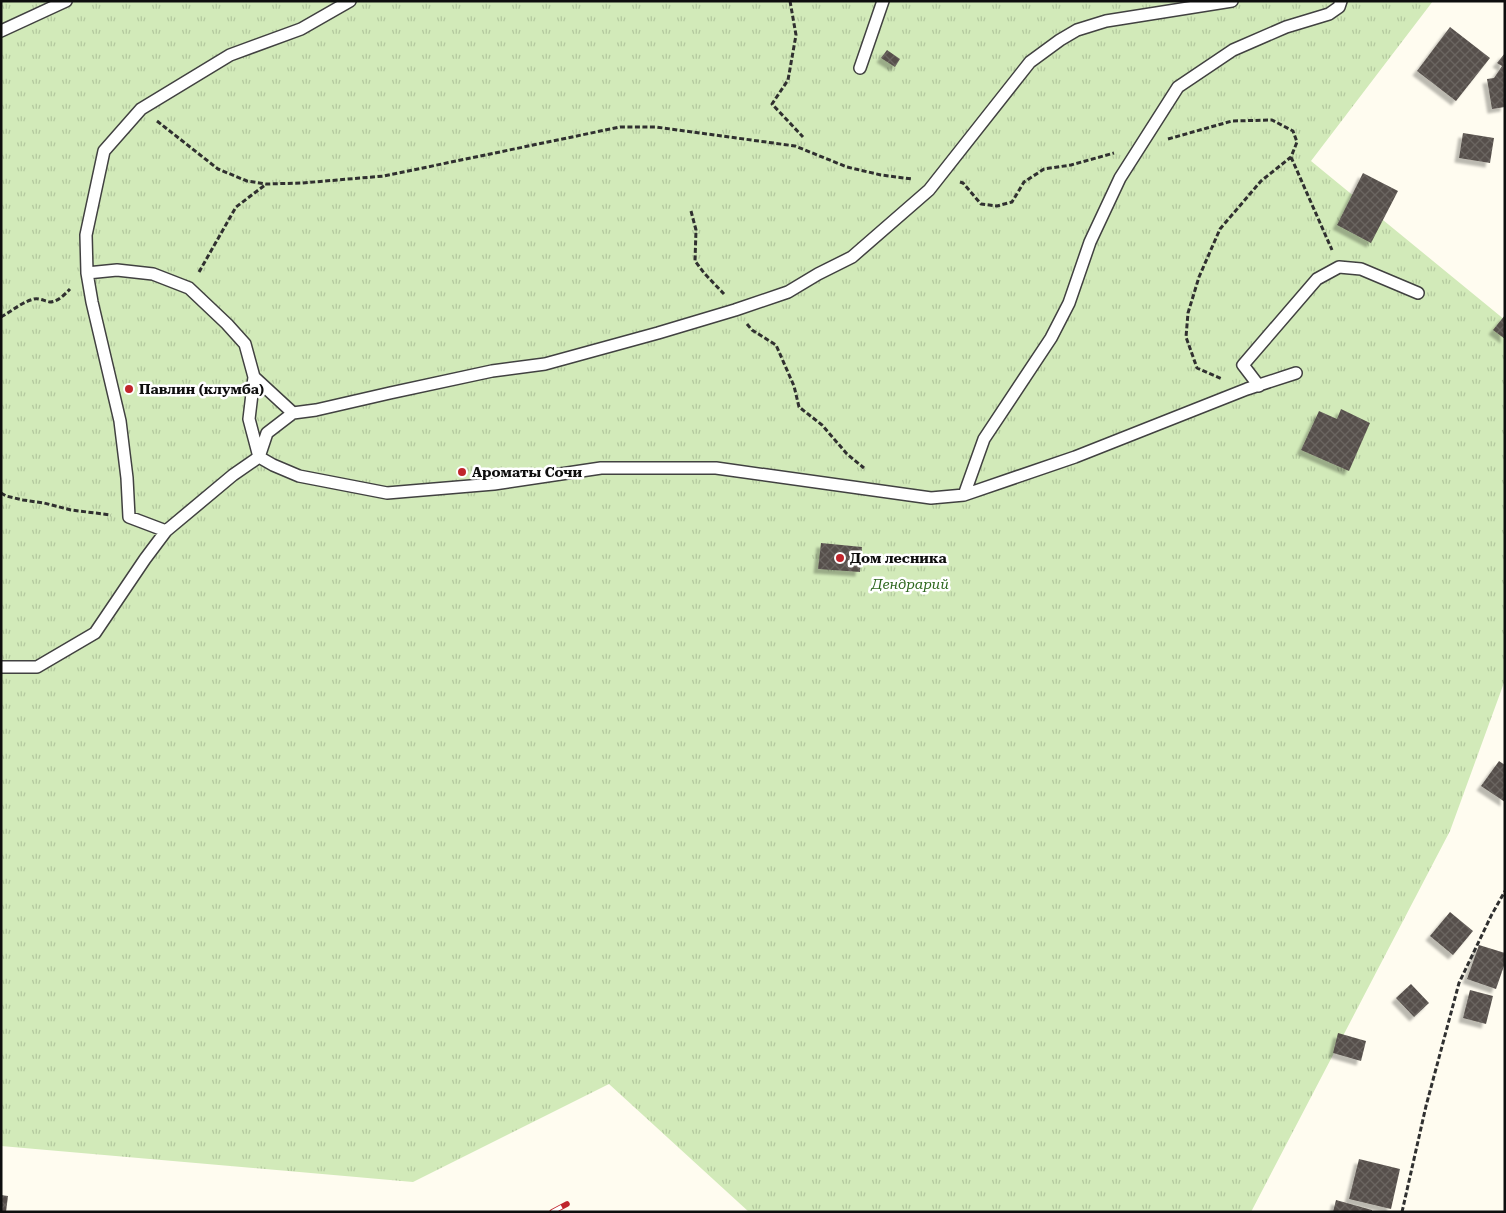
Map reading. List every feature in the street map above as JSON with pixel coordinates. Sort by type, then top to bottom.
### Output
[{"type":"lane","points":[[1,31],[66,1]]},
{"type":"lane","points":[[166,531],[129,517],[127,478],[120,422],[87,273],[86,235],[104,151],[141,109],[230,55],[301,29],[350,1]]},
{"type":"lane","points":[[860,68],[883,1]]},
{"type":"lane","points":[[1,666],[37,667],[96,633],[166,531],[259,457],[267,433],[293,413],[316,410],[390,392],[492,372],[545,364],[658,333],[788,292],[852,257],[929,190],[1030,62],[1060,40],[1077,30],[1106,21],[1232,1]]},
{"type":"lane","points":[[964,495],[984,439],[1051,338],[1069,303],[1090,242],[1120,178],[1178,87],[1233,50],[1286,27],[1329,14],[1339,7],[1340,1]]},
{"type":"lane","points":[[1259,386],[1243,364],[1317,279],[1339,267],[1362,269],[1418,293]]},
{"type":"lane","points":[[87,273],[117,270],[153,274],[189,288],[245,344],[254,377],[249,419],[259,457],[273,466],[299,476],[386,493],[494,484],[601,468],[716,468],[930,498],[964,495],[1075,457],[1247,389],[1296,373]]},
{"type":"lane","points":[[254,377],[293,413]]},
{"type":"path","points":[[790,1],[796,35],[788,80],[772,104],[803,137]]},
{"type":"path","points":[[141,109],[218,169],[247,181],[266,184],[384,176],[620,126],[656,127],[795,146],[847,167],[881,175],[909,179],[939,176],[963,183],[981,204],[996,206],[1012,202],[1024,182],[1044,169],[1071,165],[1232,122],[1272,120],[1293,131],[1297,142],[1291,157],[1261,181],[1220,229],[1199,278],[1188,313],[1186,337],[1197,368],[1247,389]]},
{"type":"path","points":[[1291,157],[1339,267]]},
{"type":"path","points":[[189,288],[236,207],[266,184]]},
{"type":"path","points":[[691,211],[696,230],[695,261],[726,296],[752,330],[776,345],[794,386],[799,407],[822,426],[847,454],[869,473]]},
{"type":"path","points":[[1,317],[21,304],[34,299],[43,299],[50,302],[58,300],[87,273]]},
{"type":"path","points":[[1,493],[6,496],[71,510],[129,517]]},
{"type":"path","points":[[1402,1212],[1426,1106],[1459,983],[1505,891]]},
{"type":"green space","name":"Дендрарий","points":[[1,1],[1433,1],[1311,161],[1505,320],[1505,680],[1450,831],[1251,1212],[749,1212],[609,1084],[413,1182],[1,1146]]},
{"type":"building","points":[[1450,27],[1490,58],[1456,101],[1417,71]]},
{"type":"building","points":[[887,50],[900,59],[895,67],[881,58]]},
{"type":"building","points":[[1505,53],[1505,107],[1492,109],[1487,79],[1494,78],[1502,66],[1497,63]]},
{"type":"building","points":[[1463,133],[1494,138],[1490,163],[1459,158]]},
{"type":"building","points":[[1363,173],[1398,191],[1371,243],[1337,225]]},
{"type":"building","points":[[1505,315],[1505,339],[1493,330]]},
{"type":"building","points":[[1341,409],[1370,423],[1349,471],[1301,450],[1319,411],[1337,419]]},
{"type":"building","name":"Дом лесника","points":[[821,543],[862,547],[860,572],[818,569]]},
{"type":"building","points":[[1499,761],[1505,765],[1505,802],[1481,786]]},
{"type":"building","points":[[1450,912],[1473,931],[1453,955],[1430,936]]},
{"type":"building","points":[[1479,945],[1505,953],[1505,963],[1496,989],[1467,979]]},
{"type":"building","points":[[1411,984],[1429,1003],[1414,1017],[1396,998]]},
{"type":"building","points":[[1470,990],[1493,996],[1486,1024],[1463,1018]]},
{"type":"building","points":[[1338,1033],[1366,1041],[1361,1061],[1333,1053]]},
{"type":"building","points":[[1359,1159],[1400,1169],[1391,1209],[1349,1199]]},
{"type":"building","points":[[1,1195],[8,1196],[6,1212],[1,1212]]},
{"type":"building","points":[[1336,1200],[1372,1210],[1372,1212],[1333,1212]]},
{"type":"railway","points":[[552,1212],[567,1204]]},
{"type":"place","name":"Павлин (клумба)","points":[[129,389]]},
{"type":"place","name":"Ароматы Сочи","points":[[462,472]]},
{"type":"place","name":"Дом лесника","points":[[840,558]]}]
